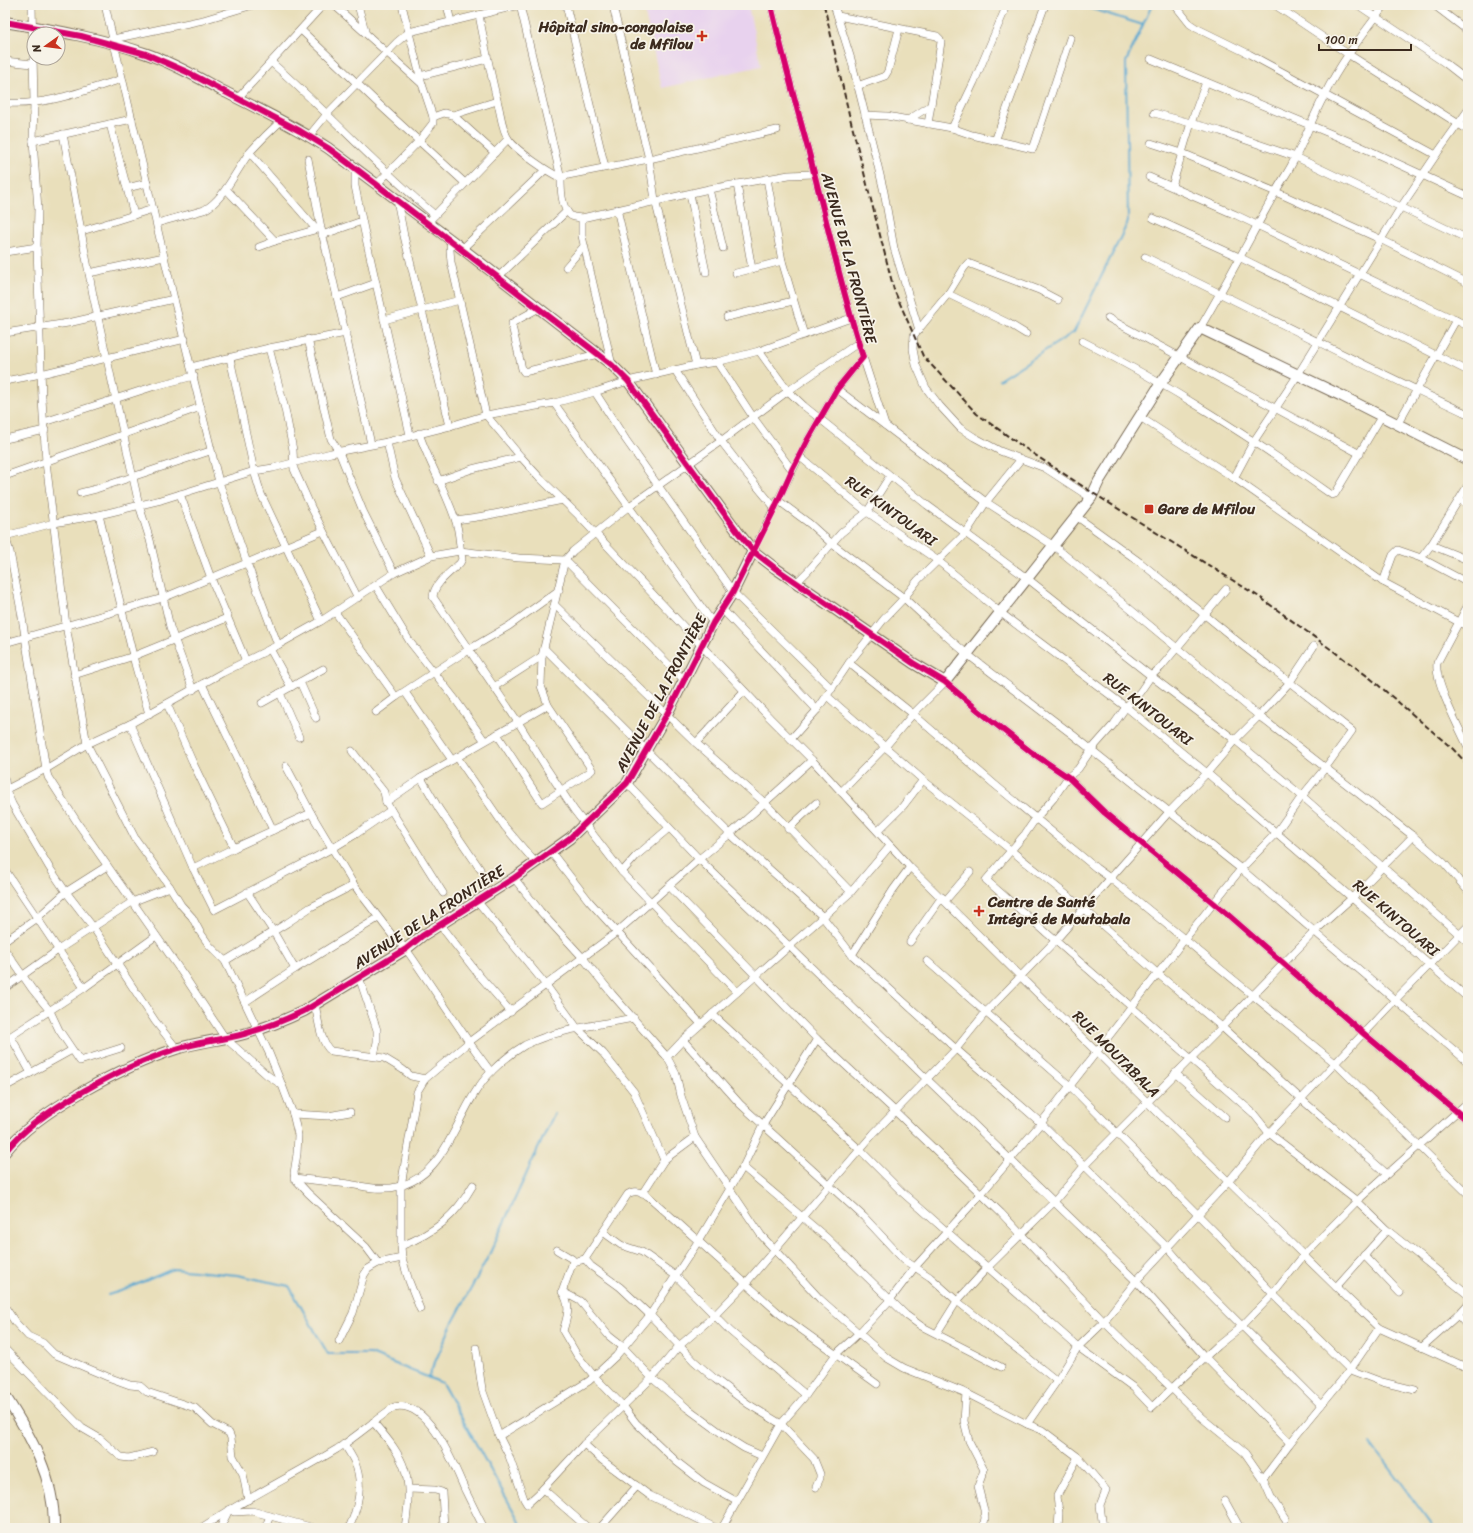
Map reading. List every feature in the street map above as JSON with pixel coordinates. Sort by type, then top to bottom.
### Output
[{"type":"street","points":[[32,5],[32,26]]},
{"type":"street","points":[[105,5],[174,299],[194,376],[210,451],[247,564],[278,645]]},
{"type":"street","points":[[113,42],[203,20],[249,5]]},
{"type":"street","points":[[238,98],[322,5]]},
{"type":"street","points":[[334,5],[422,84]]},
{"type":"street","points":[[358,5],[365,32]]},
{"type":"street","points":[[377,184],[386,173],[419,141],[432,125],[433,117],[422,84],[402,5]]},
{"type":"street","points":[[447,5],[451,22]]},
{"type":"street","points":[[309,136],[327,114],[358,84],[397,42],[409,32],[480,15],[494,8],[520,5],[560,178],[561,193],[567,211],[570,215],[582,218],[655,200],[709,189],[789,175],[813,174]]},
{"type":"street","points":[[566,5],[605,167]]},
{"type":"street","name":"AVENUE DE LA FRONTIÈRE","points":[[5,1152],[26,1130],[66,1102],[134,1065],[177,1049],[225,1038],[288,1019],[315,1004],[406,949],[422,936],[478,902],[551,852],[586,824],[627,783],[667,714],[713,623],[733,592],[779,501],[799,456],[837,389],[863,357],[851,318],[813,174],[771,5]]},
{"type":"street","points":[[834,5],[865,114],[884,192],[894,248],[919,330]]},
{"type":"street","points":[[995,141],[1045,5]]},
{"type":"street","points":[[1175,5],[1190,24],[1196,28],[1249,54],[1436,155]]},
{"type":"street","points":[[1275,5],[1348,54],[1468,130]]},
{"type":"street","points":[[1358,5],[1446,63],[1468,81]]},
{"type":"street","points":[[841,792],[885,747],[913,714],[946,682],[1091,498],[1099,481],[1161,383],[1200,328],[1296,157],[1324,95],[1348,54],[1385,5]]},
{"type":"street","points":[[1434,5],[1468,31]]},
{"type":"street","points":[[614,10],[638,119],[649,159],[655,200],[696,365]]},
{"type":"street","points":[[952,128],[974,82],[1004,12]]},
{"type":"street","points":[[480,15],[487,59],[508,139],[545,170],[560,178],[568,175],[649,159],[777,130]]},
{"type":"street","points":[[838,16],[937,36],[940,39],[928,124]]},
{"type":"street","points":[[5,22],[27,26]]},
{"type":"street","points":[[857,86],[885,76],[888,71],[899,29]]},
{"type":"street","points":[[301,30],[465,182]]},
{"type":"street","points":[[66,33],[113,42],[160,59],[309,136],[377,184],[539,308],[612,365],[628,381],[753,551],[796,583],[913,663],[946,682],[979,711],[1031,752],[1068,777],[1105,814],[1214,903],[1363,1033],[1458,1111],[1468,1121]]},
{"type":"street","points":[[865,114],[952,128],[995,141],[1033,149],[1070,38]]},
{"type":"street","points":[[420,76],[487,59]]},
{"type":"street","points":[[1151,59],[1383,157],[1468,196]]},
{"type":"street","points":[[5,61],[26,63]]},
{"type":"street","points":[[271,62],[327,114],[386,173],[435,215]]},
{"type":"street","points":[[32,66],[34,104],[33,141],[38,209],[37,247],[41,374],[46,462],[66,625],[87,744],[135,838],[181,905],[192,917],[209,945],[225,961],[269,1053],[293,1114],[298,1135],[294,1178],[366,1247],[378,1263]]},
{"type":"street","points":[[5,103],[34,104],[58,99],[122,79]]},
{"type":"street","points":[[1172,186],[1191,123],[1206,82]]},
{"type":"street","points":[[453,115],[498,101]]},
{"type":"street","points":[[908,120],[930,106]]},
{"type":"street","points":[[1234,478],[1254,441],[1297,376],[1380,239],[1422,175],[1468,110]]},
{"type":"street","points":[[433,117],[444,113],[453,115],[495,153]]},
{"type":"street","points":[[1154,113],[1258,143],[1296,157],[1468,239]]},
{"type":"street","points":[[33,141],[132,119]]},
{"type":"street","points":[[157,223],[211,207],[226,189],[250,153],[280,121]]},
{"type":"street","points":[[110,124],[134,215]]},
{"type":"street","points":[[63,134],[106,358],[124,434],[132,476],[150,540],[170,627],[193,690]]},
{"type":"street","points":[[427,222],[508,139]]},
{"type":"street","points":[[1151,143],[1182,153],[1276,192],[1380,239],[1468,283]]},
{"type":"street","points":[[250,153],[320,231]]},
{"type":"street","points":[[308,159],[320,231],[346,333],[371,444]]},
{"type":"street","points":[[355,168],[355,186],[362,221],[410,435]]},
{"type":"street","points":[[462,249],[545,170]]},
{"type":"street","points":[[1149,177],[1258,225],[1468,326]]},
{"type":"street","points":[[767,179],[782,261],[804,335]]},
{"type":"street","points":[[126,188],[147,183]]},
{"type":"street","points":[[737,184],[752,269]]},
{"type":"street","points":[[226,189],[275,241]]},
{"type":"street","points":[[709,189],[723,248]]},
{"type":"street","points":[[690,194],[706,272]]},
{"type":"street","points":[[397,200],[404,236],[450,426]]},
{"type":"street","points":[[617,209],[656,375]]},
{"type":"street","points":[[82,231],[153,210]]},
{"type":"street","points":[[498,277],[567,211]]},
{"type":"street","points":[[582,218],[581,226],[584,246],[612,365]]},
{"type":"street","points":[[1153,218],[1240,258],[1468,370]]},
{"type":"street","points":[[259,247],[275,241],[362,221]]},
{"type":"street","points":[[451,240],[450,255],[486,415]]},
{"type":"street","points":[[566,267],[584,246]]},
{"type":"street","points":[[5,252],[37,247]]},
{"type":"street","points":[[89,273],[164,257]]},
{"type":"street","points":[[1145,257],[1417,391],[1468,414]]},
{"type":"street","points":[[736,273],[782,261]]},
{"type":"street","points":[[1058,300],[1039,290],[968,263],[948,294],[914,335],[913,349],[916,365],[926,388],[938,405],[960,428],[1000,451],[1045,468],[1091,498]]},
{"type":"street","points":[[337,297],[376,283]]},
{"type":"street","points":[[948,294],[1008,323],[1026,334]]},
{"type":"street","points":[[5,333],[98,317],[174,299]]},
{"type":"street","points":[[384,320],[460,300]]},
{"type":"street","points":[[727,317],[793,301]]},
{"type":"street","points":[[539,308],[512,323],[524,372],[598,354]]},
{"type":"street","points":[[282,1085],[267,1075],[225,1038],[48,777],[17,591],[5,536],[54,523],[100,515],[139,505],[254,471],[294,464],[371,444],[387,442],[486,415],[554,403],[628,381],[696,365],[717,362],[758,351],[851,318]]},
{"type":"street","points":[[1115,320],[1108,318],[1360,454]]},
{"type":"street","points":[[1398,425],[1456,320]]},
{"type":"street","points":[[1200,328],[1297,376],[1342,396],[1468,460]]},
{"type":"street","points":[[191,367],[269,348],[346,333]]},
{"type":"street","points":[[5,381],[41,374],[185,339]]},
{"type":"street","points":[[308,340],[331,439],[339,452],[363,511],[394,573]]},
{"type":"street","points":[[1082,341],[1161,383],[1254,441],[1332,495],[1335,494],[1381,417]]},
{"type":"street","points":[[497,734],[541,802],[544,802],[592,770],[548,705],[541,686],[542,656],[565,560],[573,551],[628,507],[788,391],[858,343]]},
{"type":"street","points":[[269,348],[285,409],[297,477],[358,598]]},
{"type":"street","points":[[758,351],[788,391],[804,406],[890,476],[1028,579],[1235,740],[1302,796],[1459,936],[1468,942]]},
{"type":"street","points":[[863,357],[886,425]]},
{"type":"street","points":[[230,358],[254,471],[261,494],[321,621]]},
{"type":"street","points":[[717,362],[792,470]]},
{"type":"street","points":[[675,370],[720,441],[775,508]]},
{"type":"street","points":[[44,422],[155,386],[194,376]]},
{"type":"street","points":[[837,389],[986,502],[1054,546],[1259,716],[1413,836],[1444,863],[1468,891]]},
{"type":"street","points":[[595,392],[626,440],[733,592],[832,689]]},
{"type":"street","points":[[554,403],[713,623]]},
{"type":"street","points":[[5,476],[200,407]]},
{"type":"street","name":"RUE MOUTABALA","points":[[486,415],[521,458],[595,533],[791,740],[812,760],[910,867],[1336,1287],[1379,1328],[1468,1368]]},
{"type":"street","points":[[1140,417],[1234,478],[1383,582],[1468,627]]},
{"type":"street","points":[[5,439],[45,430]]},
{"type":"street","points":[[419,433],[426,454],[456,520],[460,538],[460,551],[462,559],[460,563],[439,583],[433,592],[433,596],[518,722],[574,810],[622,872],[737,992]]},
{"type":"street","points":[[387,442],[395,478],[431,556]]},
{"type":"street","points":[[80,492],[96,489],[210,451]]},
{"type":"street","name":"RUE KINTOUARI","points":[[799,456],[867,512],[937,560],[1001,613],[1126,707],[1207,773],[1468,998]]},
{"type":"street","points":[[438,481],[472,469],[521,458]]},
{"type":"street","points":[[791,740],[827,696],[871,634],[904,598],[918,580],[966,533],[986,502],[1021,459]]},
{"type":"street","points":[[796,583],[808,572],[841,533],[867,512],[890,476]]},
{"type":"street","points":[[1421,558],[1460,500],[1468,485]]},
{"type":"street","points":[[180,494],[211,578],[246,661]]},
{"type":"street","points":[[456,520],[484,516],[562,500]]},
{"type":"street","points":[[1460,500],[1468,504]]},
{"type":"street","points":[[779,501],[810,524],[831,543],[904,598],[930,623],[967,654],[1073,734],[1241,869],[1468,1062]]},
{"type":"street","points":[[100,515],[149,714]]},
{"type":"street","points":[[722,1528],[781,1424],[806,1395],[836,1354],[859,1333],[890,1300],[915,1267],[981,1194],[1041,1123],[1241,869],[1276,833],[1302,796],[1326,767],[1352,731],[1131,555],[1076,516]]},
{"type":"street","points":[[5,642],[164,598],[323,531]]},
{"type":"street","points":[[1431,545],[1468,560]]},
{"type":"street","points":[[1383,582],[1395,551],[1398,550],[1406,551],[1421,558],[1468,583]]},
{"type":"street","points":[[6,790],[46,769],[87,744],[130,724],[321,621],[394,573],[431,556],[460,551],[518,558],[565,560],[684,680]]},
{"type":"street","points":[[376,586],[410,642],[484,740]]},
{"type":"street","points":[[1226,589],[1161,667],[1151,676],[1140,692],[1091,750],[1078,770],[1068,777],[1053,799],[986,880],[1253,1113],[1269,1132],[1357,1201],[1387,1230],[1468,1295]]},
{"type":"street","points":[[376,712],[396,697],[406,692],[468,650],[509,626],[559,590]]},
{"type":"street","points":[[554,605],[696,743],[765,803],[788,829],[830,868],[851,892]]},
{"type":"street","points":[[1468,605],[1436,667],[1442,690],[1468,747]]},
{"type":"street","points":[[722,609],[816,710]]},
{"type":"street","points":[[335,612],[396,697]]},
{"type":"street","points":[[74,675],[134,656],[227,618]]},
{"type":"street","points":[[476,1348],[482,1389],[527,1504],[543,1489],[584,1444],[624,1407],[652,1378],[679,1346],[714,1316],[746,1283],[860,1150],[956,1049],[986,1012],[1021,978],[1169,812],[1207,773],[1235,740],[1290,682],[1314,646]]},
{"type":"street","points":[[544,648],[647,749],[730,834],[822,916],[852,955],[1041,1123],[1168,1248],[1192,1276],[1321,1405]]},
{"type":"street","points":[[270,649],[291,687]]},
{"type":"street","points":[[494,687],[542,656]]},
{"type":"street","points":[[849,663],[913,714],[1096,868],[1254,995],[1335,1063],[1468,1194]]},
{"type":"street","points":[[262,703],[323,670]]},
{"type":"street","points":[[300,682],[316,718]]},
{"type":"street","points":[[202,684],[273,830]]},
{"type":"street","points":[[696,743],[744,690]]},
{"type":"street","points":[[406,692],[505,827],[535,862]]},
{"type":"street","points":[[280,693],[300,736]]},
{"type":"street","points":[[827,696],[923,780],[1083,908],[1158,974],[1222,1027],[1301,1099],[1387,1174]]},
{"type":"street","points":[[167,704],[193,763],[234,848]]},
{"type":"street","points":[[386,802],[421,778],[484,740],[548,705]]},
{"type":"street","points":[[130,724],[193,868],[214,910],[332,848],[356,834],[391,810]]},
{"type":"street","points":[[352,751],[384,792],[386,802],[443,893]]},
{"type":"street","points":[[420,1309],[402,1258],[401,1186],[417,1092],[425,1079],[469,1042],[617,932],[699,859],[730,834],[812,760]]},
{"type":"street","points":[[286,766],[311,813],[354,884],[378,918],[406,949],[428,979],[469,1042],[491,1072]]},
{"type":"street","points":[[421,778],[480,869]]},
{"type":"street","points":[[5,780],[6,790],[12,804],[48,867],[93,927],[151,1015],[177,1049]]},
{"type":"street","points":[[878,832],[903,806],[923,780]]},
{"type":"street","points":[[627,783],[699,859],[1136,1281],[1206,1357],[1290,1443]]},
{"type":"street","points":[[788,829],[816,803]]},
{"type":"street","points":[[193,868],[311,813]]},
{"type":"street","points":[[622,872],[636,856],[669,828]]},
{"type":"street","points":[[937,1333],[957,1301],[987,1268],[1054,1202],[1084,1166],[1254,995],[1315,931],[1352,898],[1413,836]]},
{"type":"street","points":[[667,1057],[683,1040],[851,892],[890,846]]},
{"type":"street","points":[[551,852],[589,901],[702,1024]]},
{"type":"street","points":[[5,941],[36,918],[66,892],[107,866]]},
{"type":"street","points":[[852,955],[893,890],[910,867]]},
{"type":"street","points":[[5,870],[84,988]]},
{"type":"street","points":[[910,942],[943,899],[970,872]]},
{"type":"street","points":[[514,878],[540,911],[583,958],[667,1057],[676,1074],[681,1096],[695,1137],[729,1189],[773,1250],[820,1299],[887,1358],[904,1368],[966,1393],[1042,1430],[1069,1448],[1106,1490],[1100,1505],[1104,1528]]},
{"type":"street","points":[[225,961],[311,907],[354,884]]},
{"type":"street","points":[[668,886],[817,1039],[896,1112],[981,1194],[1104,1322],[1171,1389],[1202,1418],[1245,1453],[1263,1479],[1285,1519]]},
{"type":"street","points":[[5,988],[58,950],[132,902],[170,887]]},
{"type":"street","points":[[247,892],[273,931],[295,969]]},
{"type":"street","points":[[478,902],[546,985],[578,1029],[603,1053],[634,1092],[664,1160]]},
{"type":"street","points":[[244,1002],[378,918]]},
{"type":"street","points":[[440,925],[478,974],[511,1012]]},
{"type":"street","points":[[1027,1424],[1057,1381],[1078,1347],[1104,1322],[1136,1281],[1228,1182],[1269,1132],[1468,926]]},
{"type":"street","points":[[31,1073],[8,1039],[118,965],[156,936]]},
{"type":"street","points":[[5,950],[32,989],[50,1011],[59,1030],[78,1060],[82,1062],[121,1048]]},
{"type":"street","points":[[927,960],[1070,1086],[1216,1233],[1273,1294],[1350,1370],[1382,1382],[1415,1390]]},
{"type":"street","points":[[359,977],[377,1030],[377,1042],[374,1056]]},
{"type":"street","points":[[315,1004],[323,1040],[327,1048],[331,1051],[384,1058],[402,1068],[411,1076],[425,1079]]},
{"type":"street","points":[[712,1014],[860,1150],[903,1194],[1078,1347],[1134,1388],[1152,1407],[1242,1326],[1273,1294],[1304,1255],[1357,1201],[1468,1102]]},
{"type":"street","points":[[294,1178],[380,1189],[401,1186],[423,1176],[439,1159],[473,1094],[491,1072],[507,1058],[524,1046],[540,1039],[578,1029],[634,1018]]},
{"type":"street","points":[[500,1436],[589,1381],[616,1356],[650,1315],[699,1240],[743,1167],[763,1126],[817,1039]]},
{"type":"street","points":[[683,1040],[740,1104],[864,1217],[904,1260],[930,1277],[957,1301],[1057,1381]]},
{"type":"street","points":[[5,1087],[72,1050]]},
{"type":"street","points":[[1175,1073],[1225,1118]]},
{"type":"street","points":[[293,1114],[328,1116],[350,1112]]},
{"type":"street","points":[[642,1194],[664,1160],[695,1137]]},
{"type":"street","points":[[743,1167],[832,1242],[890,1300],[921,1326],[1002,1367]]},
{"type":"street","points":[[401,1246],[419,1239],[436,1229],[458,1209],[473,1185]]},
{"type":"street","points":[[573,1262],[585,1259],[628,1194],[633,1191],[640,1192],[648,1196],[699,1240],[781,1315],[877,1384]]},
{"type":"street","points":[[1336,1287],[1387,1230]]},
{"type":"street","points":[[603,1232],[621,1244],[642,1252],[676,1276],[730,1331],[806,1395]]},
{"type":"street","points":[[557,1250],[572,1259],[573,1262]]},
{"type":"street","points":[[1364,1255],[1400,1293]]},
{"type":"street","points":[[339,1341],[353,1313],[364,1275],[368,1269],[378,1263],[402,1258]]},
{"type":"street","points":[[585,1259],[590,1266],[620,1287],[714,1379],[748,1404],[781,1424],[814,1459],[820,1474],[816,1487]]},
{"type":"street","points":[[562,1292],[573,1262]]},
{"type":"street","points":[[562,1292],[580,1301],[609,1336],[623,1347],[652,1378],[687,1408],[728,1438],[744,1448],[762,1456]]},
{"type":"street","points":[[562,1292],[568,1300],[567,1316],[563,1331],[577,1355],[594,1376],[624,1407],[636,1423],[677,1462],[704,1483],[736,1501]]},
{"type":"street","points":[[1422,1347],[1458,1315],[1468,1304]]},
{"type":"street","points":[[5,1307],[15,1322],[28,1336],[43,1343],[54,1354],[108,1377],[130,1385],[140,1386],[147,1392],[195,1408],[212,1424],[229,1433],[233,1456],[243,1474],[248,1500]]},
{"type":"street","points":[[1458,1315],[1468,1327]]},
{"type":"street","points":[[1263,1479],[1290,1443],[1350,1370],[1379,1328]]},
{"type":"street","points":[[5,1349],[82,1428],[99,1438],[121,1457],[129,1458],[153,1452]]},
{"type":"street","points":[[966,1393],[964,1421],[969,1441],[984,1470],[978,1486],[985,1518],[983,1528]]},
{"type":"street","points":[[5,1396],[26,1428],[46,1474],[53,1509],[54,1528]]},
{"type":"street","points":[[201,1528],[230,1509],[248,1500],[268,1486],[344,1444],[394,1407],[398,1406],[416,1412],[435,1430],[451,1458],[484,1528]]},
{"type":"street","points":[[373,1422],[387,1437],[400,1456],[406,1472],[409,1489],[405,1528]]},
{"type":"street","points":[[344,1444],[355,1463],[359,1477],[360,1494],[349,1528]]},
{"type":"street","points":[[584,1444],[602,1460],[658,1500],[716,1528]]},
{"type":"street","points":[[1058,1528],[1057,1496],[1078,1457]]},
{"type":"street","points":[[600,1528],[637,1486]]},
{"type":"street","points":[[409,1489],[435,1490],[442,1492],[444,1528]]},
{"type":"street","points":[[543,1489],[588,1528]]},
{"type":"street","points":[[1225,1501],[1240,1528]]},
{"type":"street","points":[[230,1509],[234,1512],[252,1511],[314,1528]]},
{"type":"street","points":[[220,1528],[230,1509]]},
{"type":"street","points":[[265,1528],[270,1516]]},
{"type":"shaded area","name":"Hôpital sino-congolaise de Mfilou","points":[[643,5],[748,5],[761,66],[662,88]]},
{"type":"waterway","points":[[1072,5],[1089,8],[1143,25]]},
{"type":"waterway","points":[[999,380],[1074,332],[1128,222],[1126,62],[1152,5]]},
{"type":"waterway","points":[[428,1378],[451,1326],[489,1255],[554,1114]]},
{"type":"waterway","points":[[108,1295],[124,1290],[173,1269],[237,1275],[289,1286],[328,1354],[371,1354],[442,1383],[523,1528]]},
{"type":"waterway","points":[[1371,1443],[1434,1528]]},
{"type":"railway","points":[[824,5],[849,114],[894,290],[923,356],[977,414],[1029,451],[1093,493],[1261,598],[1370,678],[1453,749],[1468,765]]},
{"type":"cycle path","points":[[5,1152],[19,1136],[60,1106],[83,1091],[133,1066],[176,1049],[252,1032],[304,1011],[406,949],[422,936],[514,878],[570,838],[627,783],[667,714],[713,623],[733,592],[807,441],[837,389],[863,357],[841,279],[771,5]]},
{"type":"cycle path","points":[[5,22],[81,36],[146,54],[187,72],[300,131],[328,148],[355,168],[612,365],[628,381],[753,551],[775,568],[913,663],[945,682],[1031,752],[1068,777],[1105,813],[1227,914],[1363,1033],[1468,1121]]},
{"type":"place","name":"Hôpital sino-congolaise de Mfilou","points":[[702,36]]},
{"type":"place","name":"Gare de Mfilou","points":[[1149,509]]},
{"type":"place","name":"Centre de Santé Intégré de Moutabala","points":[[979,911]]}]
